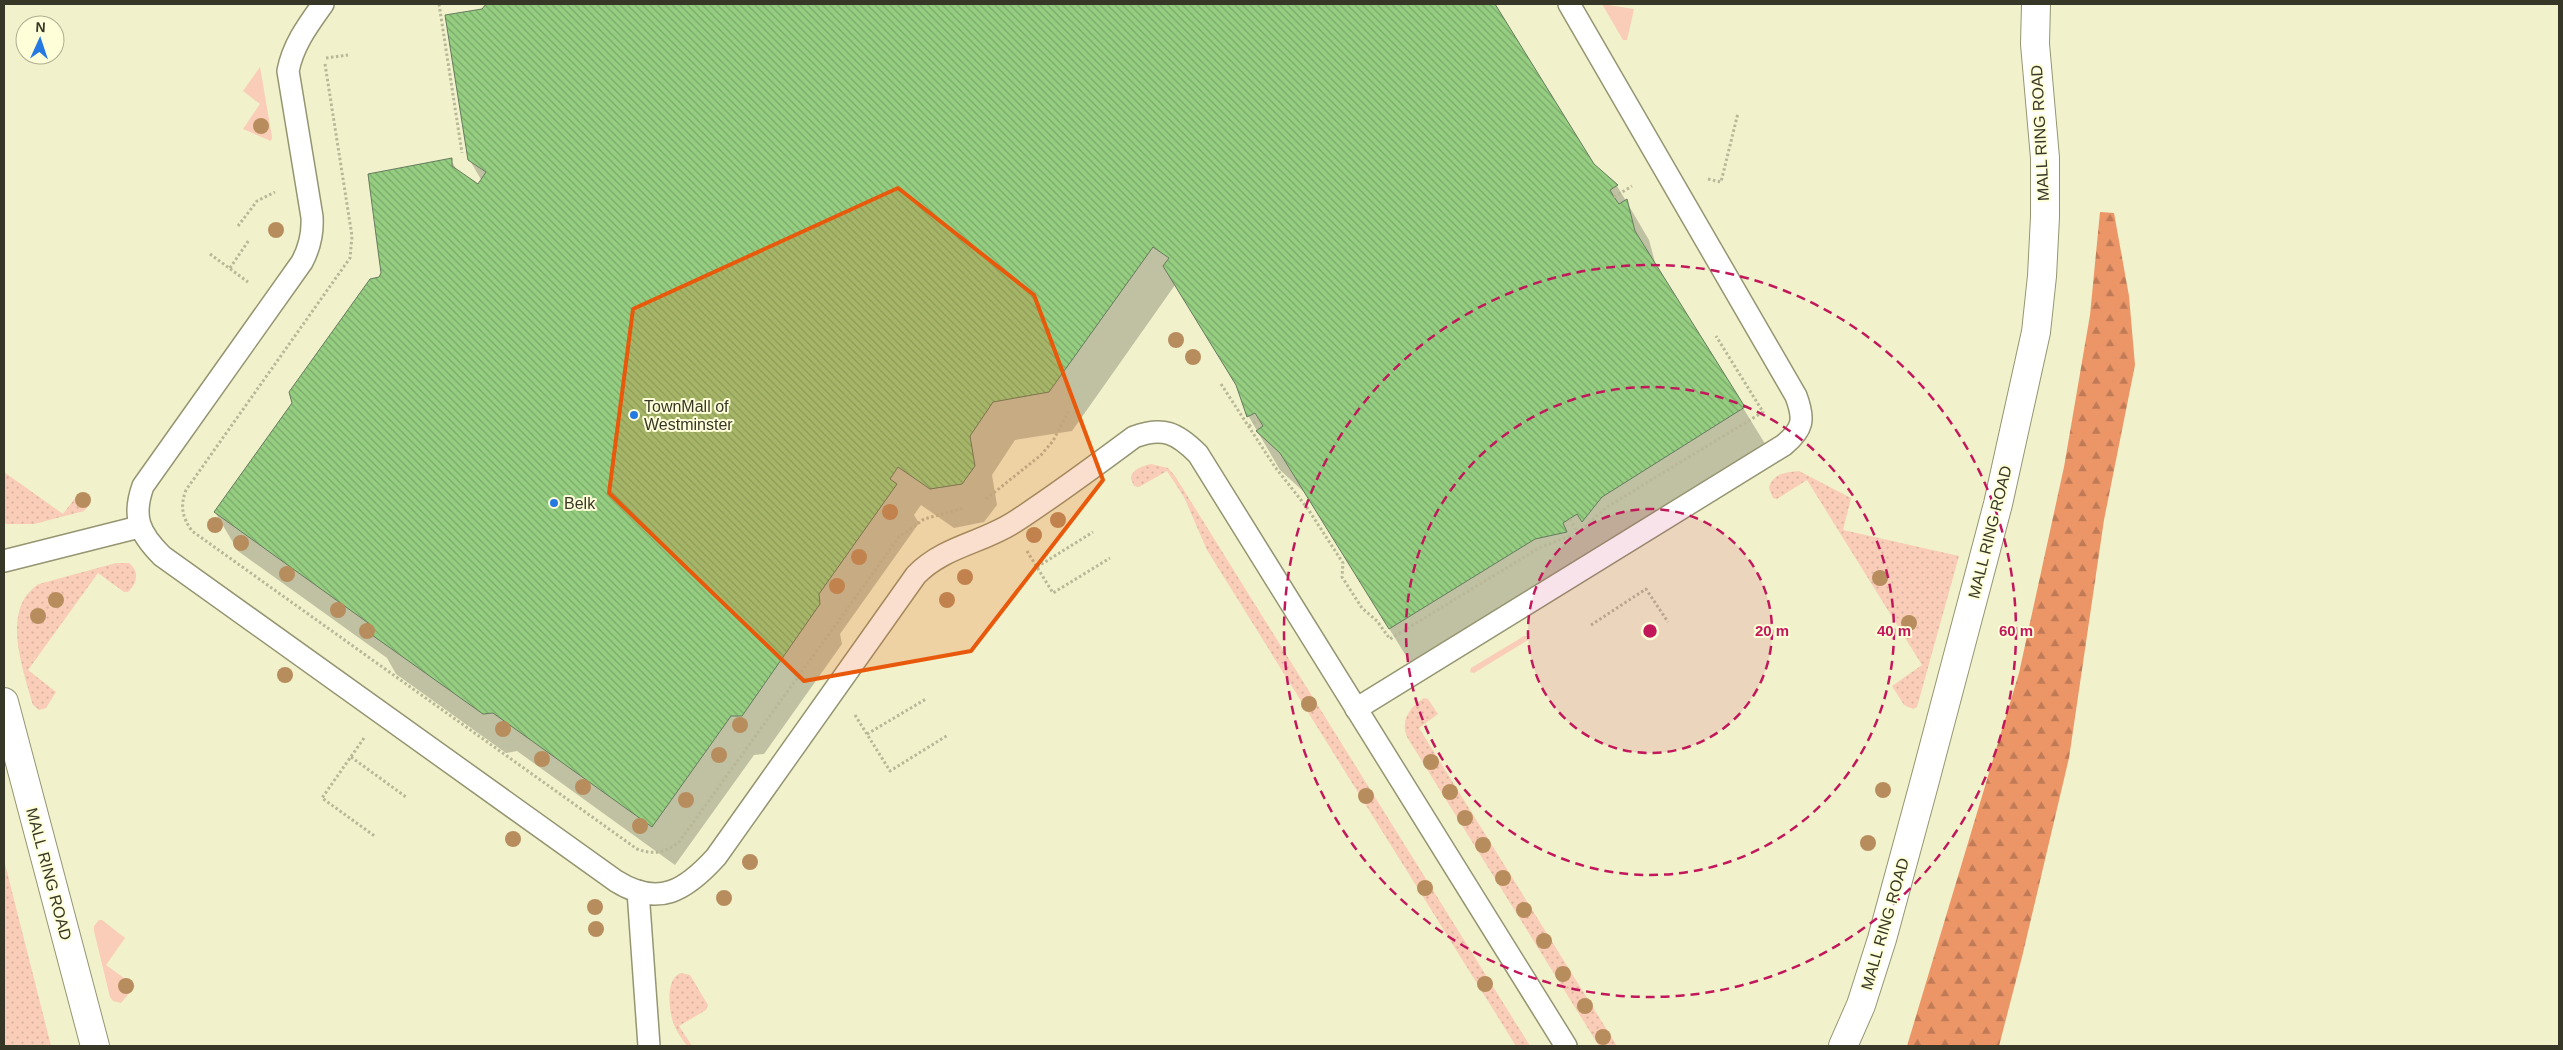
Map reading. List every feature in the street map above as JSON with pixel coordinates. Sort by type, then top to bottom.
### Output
[{"type":"street","name":"MALL RING ROAD","points":[[1843,1046],[1861,1006],[1880,947],[1998,504],[2036,332],[2042,276],[2045,217],[2045,158],[2035,44],[2036,4]]},
{"type":"street","name":"MALL RING ROAD","points":[[4,702],[95,1046]]},
{"type":"lane","points":[[322,4],[302,34],[291,57],[288,71],[312,217],[313,231],[310,243],[302,262],[148,476],[139,497],[139,526],[151,545],[178,567],[616,881],[638,891],[674,892],[697,877],[716,857],[911,582],[926,565],[950,550],[989,536],[1016,522],[1134,437],[1149,431],[1168,432],[1185,441],[1198,454],[1566,1046]]},
{"type":"lane","points":[[1356,709],[1784,445],[1796,435],[1802,422],[1801,408],[1796,396],[1569,4]]},
{"type":"lane","points":[[4,561],[139,526]]},
{"type":"lane","points":[[638,891],[649,1046]]},
{"type":"path","points":[[439,4],[462,153]]},
{"type":"path","points":[[348,55],[324,58],[352,236],[350,258],[186,490],[182,500],[185,522],[192,531],[637,849],[648,853],[670,850],[679,842],[900,536],[924,520],[970,505]]},
{"type":"path","points":[[1704,178],[1721,182],[1738,113]]},
{"type":"path","points":[[1614,197],[1632,186]]},
{"type":"path","points":[[238,226],[257,201],[281,189]]},
{"type":"path","points":[[230,268],[249,240]]},
{"type":"path","points":[[210,254],[252,285]]},
{"type":"path","points":[[1221,384],[1275,467],[1308,509],[1343,563],[1342,577],[1352,593],[1362,608],[1378,621],[1390,639],[1539,548],[1578,533],[1607,507],[1763,412],[1716,336]]},
{"type":"path","points":[[978,502],[1016,476],[1041,455],[1052,441],[1068,412]]},
{"type":"path","points":[[1249,426],[1259,420]]},
{"type":"path","points":[[1570,519],[1578,533]]},
{"type":"path","points":[[1037,568],[1093,532]]},
{"type":"path","points":[[1026,551],[1053,593],[1110,558]]},
{"type":"path","points":[[1591,625],[1646,588],[1668,622]]},
{"type":"path","points":[[802,670],[806,673]]},
{"type":"path","points":[[867,734],[926,699]]},
{"type":"path","points":[[853,712],[890,772],[948,735]]},
{"type":"path","points":[[367,733],[322,798],[376,837]]},
{"type":"path","points":[[351,757],[406,797]]},
{"type":"highlighted area","points":[[898,188],[1034,295],[1103,480],[971,651],[804,681],[609,493],[633,309]]},
{"type":"shaded area","points":[[1602,4],[1634,9],[1627,40],[1623,40]]},
{"type":"shaded area","points":[[260,67],[272,137],[271,141],[243,129],[260,104],[243,91]]},
{"type":"shaded area","points":[[1151,464],[1168,468],[1175,476],[1530,1046],[1516,1046],[1207,550],[1184,497],[1167,471],[1139,487],[1134,486],[1131,479],[1133,473],[1141,467]]},
{"type":"shaded area","points":[[1799,471],[1851,498],[1843,530],[1959,556],[1917,707],[1913,709],[1904,705],[1892,686],[1922,665],[1807,480],[1777,499],[1773,498],[1769,488],[1773,480],[1785,473]]},
{"type":"shaded area","points":[[4,472],[63,514],[79,493],[87,493],[90,504],[84,511],[34,524],[4,523]]},
{"type":"shaded area","points":[[116,563],[129,563],[135,570],[136,578],[131,589],[128,592],[124,592],[98,573],[28,670],[56,692],[46,708],[39,710],[33,705],[20,657],[17,623],[20,608],[27,595],[39,584]]},
{"type":"shaded area","points":[[1524,636],[1528,636],[1528,640],[1474,673],[1470,672],[1471,668]]},
{"type":"shaded area","points":[[1424,698],[1428,699],[1438,714],[1419,728],[1617,1046],[1599,1046],[1407,737],[1405,725],[1408,714]]},
{"type":"shaded area","points":[[4,860],[51,1046],[4,1046]]},
{"type":"shaded area","points":[[99,920],[102,920],[125,938],[106,965],[135,986],[121,1003],[113,1001],[110,997],[94,931],[94,926]]},
{"type":"shaded area","points":[[681,973],[690,975],[708,1005],[706,1010],[679,1026],[692,1046],[687,1046],[679,1035],[670,1010],[670,988],[672,981]]},
{"type":"green space","points":[[2100,212],[2114,213],[2129,296],[2135,365],[2104,520],[2069,758],[1999,1046],[1907,1046],[2019,673],[2064,467],[2090,315]]},
{"type":"building","name":"TownMall of Westminster","points":[[486,4],[1495,4],[1594,164],[1618,185],[1610,190],[1614,197],[1619,204],[1627,199],[1635,231],[1745,407],[1602,497],[1582,522],[1577,514],[1563,523],[1567,532],[1535,539],[1389,629],[1280,453],[1256,431],[1263,426],[1255,413],[1247,417],[1236,385],[1163,266],[1169,258],[1153,247],[1049,392],[993,402],[970,436],[975,466],[962,484],[930,489],[898,467],[890,479],[897,484],[819,594],[820,604],[742,716],[731,716],[652,827],[493,713],[483,714],[372,635],[371,625],[214,512],[292,403],[289,392],[370,279],[379,277],[381,273],[368,174],[452,158],[452,166],[478,184],[486,172],[468,160],[445,15],[482,9]]},
{"type":"place","name":"TownMall of Westminster","points":[[634,415]]},
{"type":"place","name":"Belk","points":[[554,503]]}]
